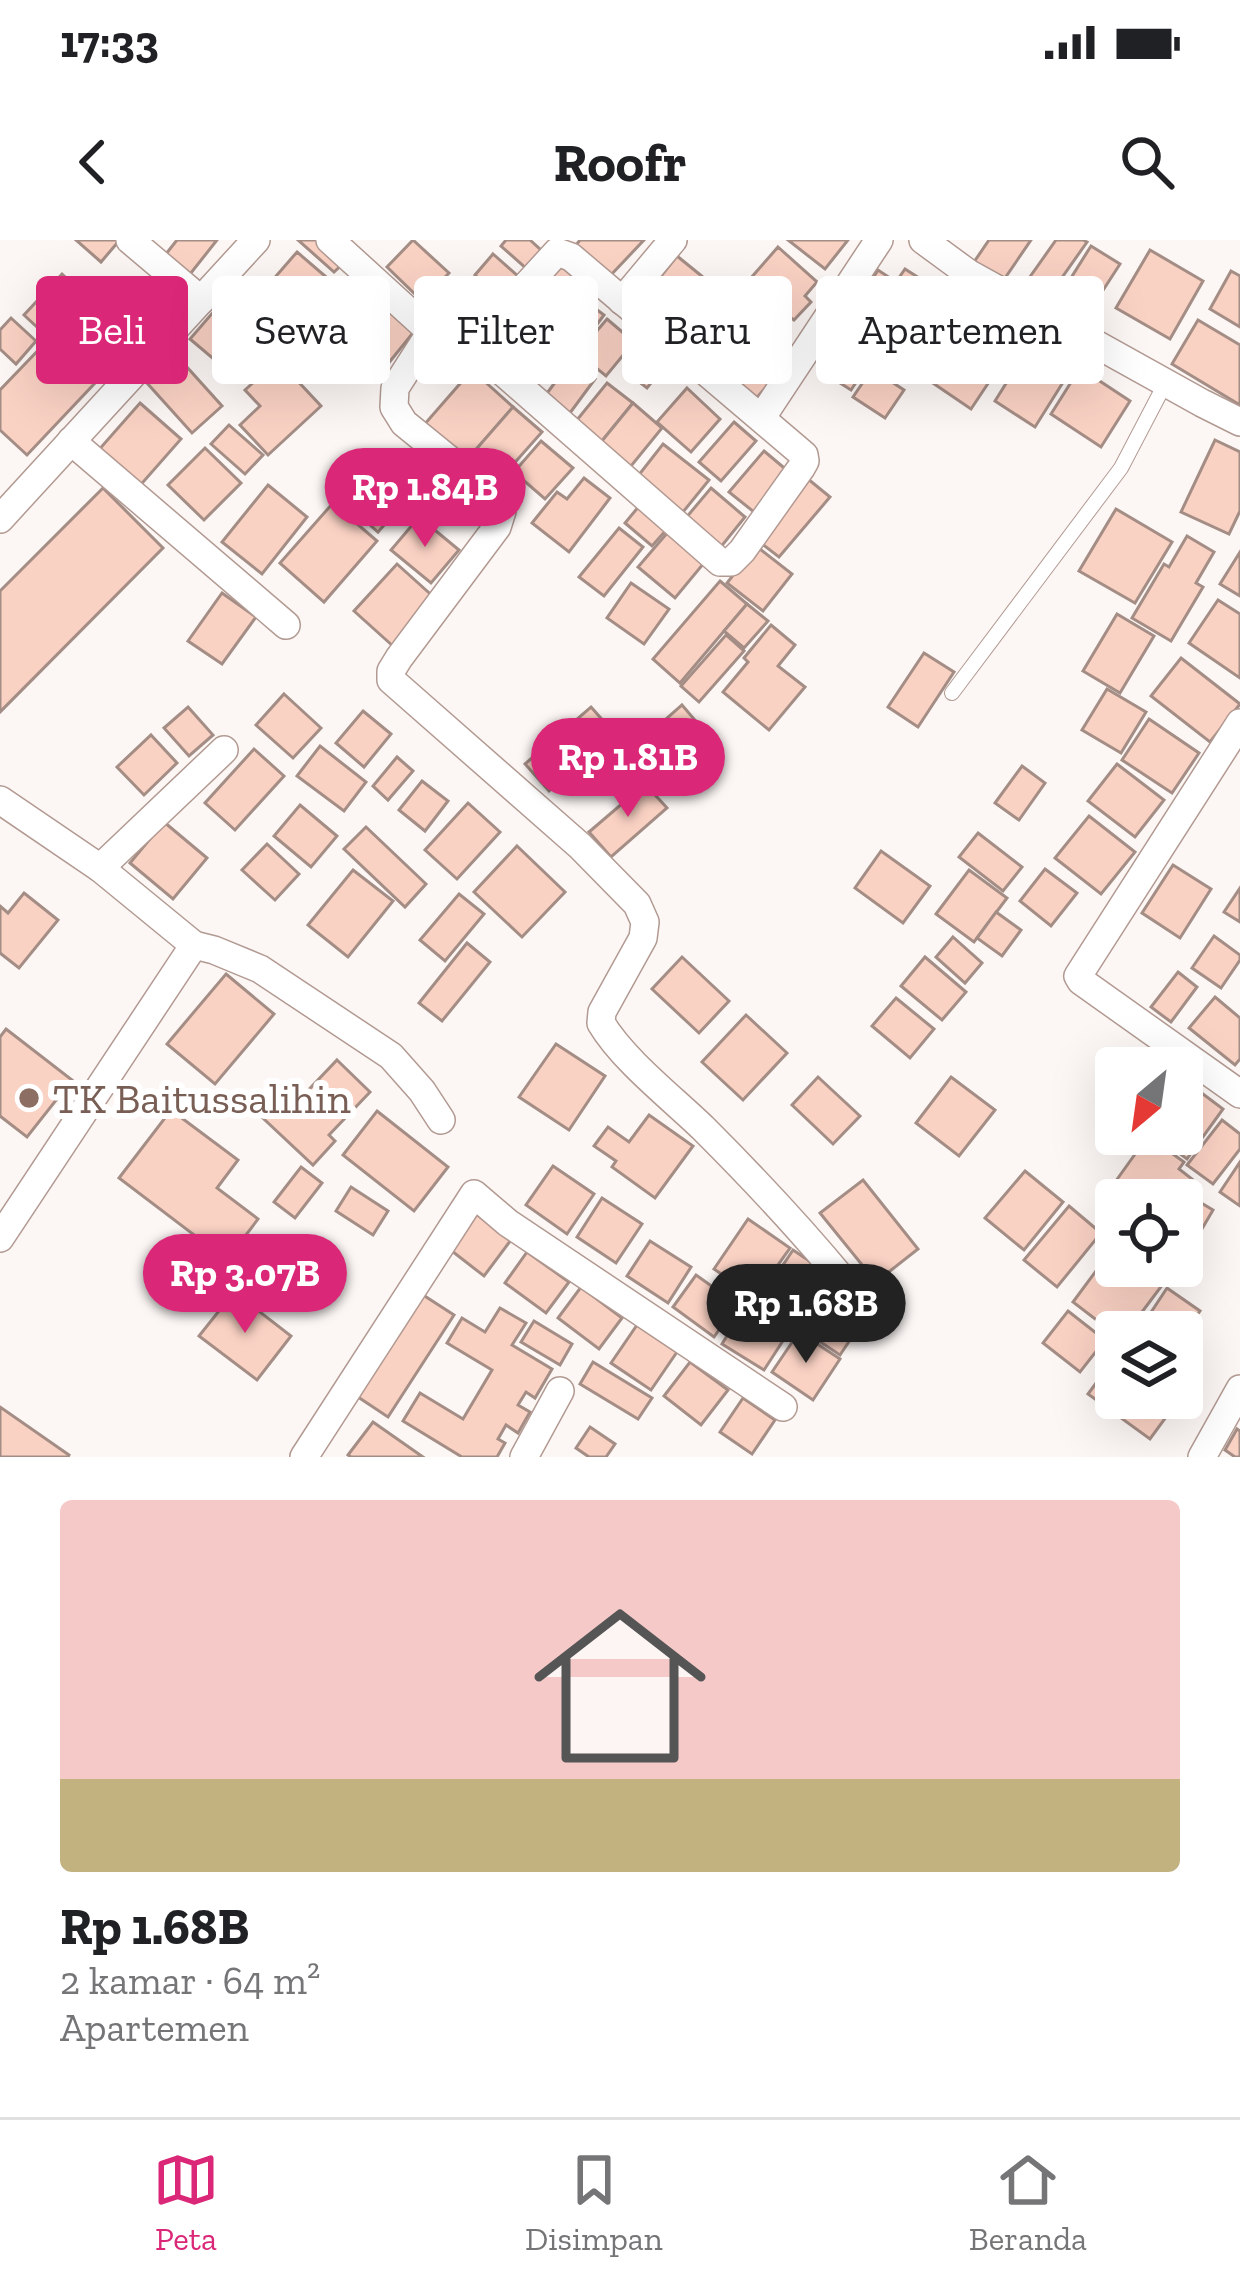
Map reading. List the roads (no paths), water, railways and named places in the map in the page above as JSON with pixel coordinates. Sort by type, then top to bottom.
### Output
[{"type":"street","points":[[130,240],[201,300]]},
{"type":"street","points":[[0,519],[256,240]]},
{"type":"street","points":[[330,240],[414,316]]},
{"type":"street","points":[[643,276],[674,240]]},
{"type":"street","points":[[762,418],[879,240]]},
{"type":"street","points":[[923,240],[968,273],[1240,422]]},
{"type":"street","points":[[535,276],[557,252],[571,257],[593,276]]},
{"type":"street","points":[[598,280],[622,301]]},
{"type":"street","points":[[414,357],[395,388],[394,407],[404,422],[495,497],[502,512],[496,527],[399,658],[391,680],[580,846],[637,904],[645,922],[643,938],[602,1012],[601,1023],[619,1047],[790,1217],[848,1285]]},
{"type":"street","points":[[516,384],[719,562],[726,563],[742,551],[805,461],[800,449],[721,384]]},
{"type":"street","points":[[71,441],[286,625]]},
{"type":"street","points":[[1240,723],[1078,976],[1240,1094]]},
{"type":"street","points":[[100,868],[224,750]]},
{"type":"street","points":[[0,800],[100,868],[194,945],[260,969],[391,1056],[442,1120]]},
{"type":"street","points":[[0,1238],[194,945]]},
{"type":"street","points":[[304,1457],[474,1194],[508,1222],[783,1407]]},
{"type":"street","points":[[524,1457],[560,1391]]},
{"type":"street","points":[[1202,1457],[1235,1408]]},
{"type":"lane","points":[[952,693],[1120,468],[1166,382]]},
{"type":"place","name":"TK Baitussalihin","points":[[29,1098]]}]
